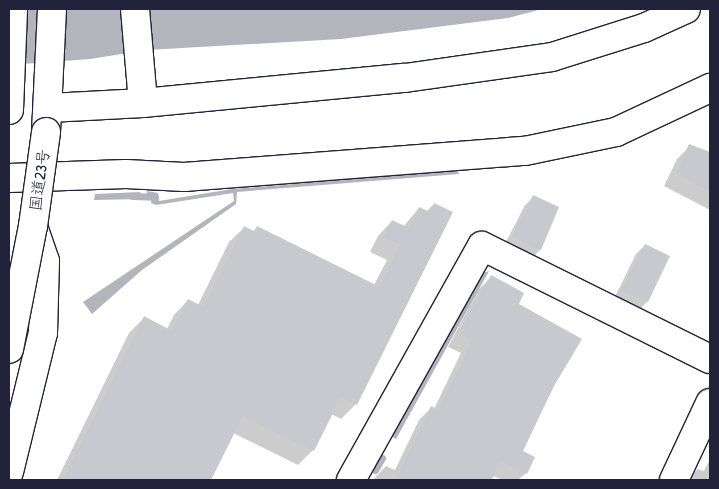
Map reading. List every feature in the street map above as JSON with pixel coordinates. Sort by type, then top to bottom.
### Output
[{"type":"main road","points":[[9,109],[13,9]]},
{"type":"main road","name":"国道23号","points":[[9,349],[33,226],[48,110],[52,9]]},
{"type":"main road","points":[[135,9],[143,103]]},
{"type":"main road","points":[[48,110],[143,103],[405,78],[552,57],[644,28],[686,9]]},
{"type":"main road","points":[[9,178],[126,174],[184,177],[525,151],[616,132],[710,88]]},
{"type":"main road","points":[[9,472],[43,332],[45,261],[33,226]]},
{"type":"main road","points":[[351,480],[482,246],[710,359]]},
{"type":"main road","points":[[674,480],[710,405]]},
{"type":"shaded area","points":[[9,9],[542,9],[508,18],[341,39],[147,50],[90,59],[9,65]]},
{"type":"shaded area","points":[[458,170],[459,174],[237,192],[236,204],[142,270],[92,314],[83,302],[234,201],[233,193],[156,205],[151,203],[152,197],[146,198],[147,191],[158,193],[159,201],[232,189]]},
{"type":"shaded area","points":[[140,192],[140,199],[94,200],[95,194]]},
{"type":"shaded area","points":[[489,271],[396,439],[389,435],[480,274]]},
{"type":"building","points":[[689,144],[710,152],[710,192],[676,173]]},
{"type":"building","points":[[533,195],[559,207],[541,250],[512,237]]},
{"type":"building","points":[[434,203],[453,212],[357,405],[341,397],[314,451],[243,416],[211,480],[63,480],[144,316],[172,331],[188,299],[204,307],[244,226],[254,231],[257,226],[380,287],[400,245],[384,237],[392,220],[409,228],[419,207],[430,212]]},
{"type":"building","points":[[645,244],[670,256],[648,302],[622,290]]},
{"type":"building","points":[[491,275],[524,293],[519,304],[582,339],[554,386],[523,451],[535,457],[527,474],[501,461],[492,480],[396,480],[431,406],[439,410],[472,341],[460,334]]},
{"type":"waterway","points":[[132,196],[155,197]]},
{"type":"waterway","points":[[375,470],[382,458]]}]
